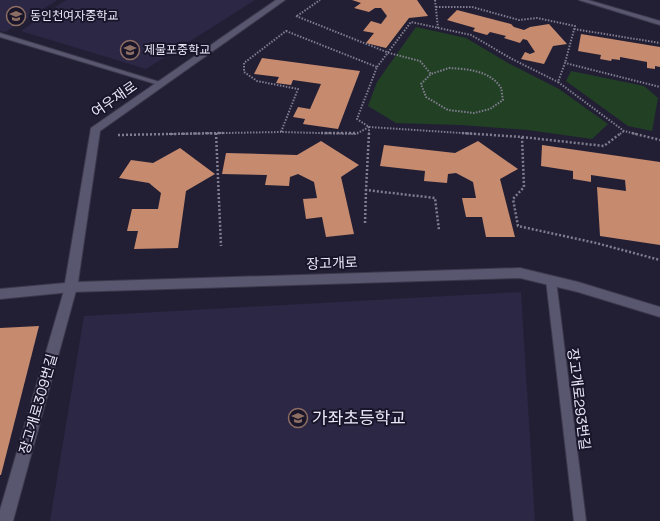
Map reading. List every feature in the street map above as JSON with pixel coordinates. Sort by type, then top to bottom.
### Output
[{"type":"street","name":"여우재로","points":[[71,287],[95,130],[281,0]]},
{"type":"street","name":"장고개로","points":[[0,294],[71,287],[520,273],[578,287],[660,312]]},
{"type":"street","name":"장고개로309번길","points":[[5,521],[71,287]]},
{"type":"lane","points":[[582,0],[660,23]]},
{"type":"lane","points":[[0,35],[161,84]]},
{"type":"lane","name":"장고개로293번길","points":[[550,280],[580,521]]},
{"type":"path","points":[[320,0],[296,16],[389,54],[420,61],[431,74]]},
{"type":"path","points":[[435,0],[438,28]]},
{"type":"path","points":[[436,7],[472,7],[518,20],[537,18],[575,26],[558,82]]},
{"type":"path","points":[[624,131],[604,146],[522,136],[369,127],[357,119],[378,67],[411,22],[471,35],[512,59],[558,82],[624,131],[660,140]]},
{"type":"path","points":[[574,29],[660,43]]},
{"type":"path","points":[[281,132],[298,89],[257,81],[244,72],[244,63],[286,31],[378,67]]},
{"type":"path","points":[[565,63],[658,86],[660,88]]},
{"type":"path","points":[[448,68],[474,70],[491,78],[501,88],[503,100],[490,109],[474,113],[448,110],[426,97],[421,84],[431,74],[448,68]]},
{"type":"path","points":[[118,135],[281,132],[356,134],[369,127]]},
{"type":"path","points":[[365,223],[369,127]]},
{"type":"path","points":[[216,133],[221,246]]},
{"type":"path","points":[[522,136],[524,187],[513,199],[518,226],[596,243],[660,260]]},
{"type":"path","points":[[366,190],[435,198],[439,230]]},
{"type":"shaded area","name":"동인천여자중학교","points":[[0,0],[56,1],[5,32],[0,31]]},
{"type":"shaded area","name":"제물포중학교","points":[[66,0],[255,0],[146,69],[21,31]]},
{"type":"shaded area","name":"가좌초등학교","points":[[521,292],[535,521],[50,521],[84,316]]},
{"type":"green space","points":[[416,27],[466,38],[508,63],[559,89],[608,124],[592,139],[528,130],[461,125],[396,123],[368,106],[377,82]]},
{"type":"green space","points":[[571,71],[644,86],[658,98],[652,131],[628,126],[566,81]]},
{"type":"building","points":[[352,0],[417,0],[428,16],[409,18],[386,48],[366,43],[374,33],[363,31],[371,21],[381,24],[387,16],[381,8],[375,8],[369,12],[354,8],[361,3]]},
{"type":"building","points":[[457,10],[511,24],[514,27],[524,30],[530,27],[549,24],[567,44],[553,46],[544,64],[521,59],[525,52],[530,54],[535,52],[527,40],[523,39],[520,43],[504,38],[506,36],[490,32],[487,35],[473,31],[475,28],[447,20]]},
{"type":"building","points":[[581,34],[660,47],[660,67],[655,66],[655,69],[647,68],[647,62],[620,57],[620,60],[612,59],[611,61],[600,59],[601,55],[578,51]]},
{"type":"building","points":[[262,58],[360,71],[338,129],[303,124],[305,119],[293,117],[298,107],[310,109],[321,84],[293,80],[291,85],[276,83],[279,77],[254,74]]},
{"type":"building","points":[[321,141],[359,165],[341,177],[354,234],[326,237],[322,217],[306,219],[303,199],[317,198],[314,182],[298,174],[290,177],[289,186],[265,185],[267,175],[222,174],[226,153],[297,155]]},
{"type":"building","points":[[478,141],[518,169],[500,179],[515,237],[486,237],[482,217],[466,217],[462,198],[476,198],[473,182],[456,173],[448,174],[447,183],[424,181],[425,171],[380,166],[384,145],[455,153]]},
{"type":"building","points":[[542,145],[660,162],[660,245],[600,236],[597,187],[626,191],[625,180],[591,175],[591,182],[573,179],[573,171],[541,166]]},
{"type":"building","points":[[180,148],[215,174],[186,191],[178,248],[134,249],[138,231],[127,231],[132,209],[158,209],[161,193],[149,183],[119,178],[131,160],[153,163]]},
{"type":"building","points":[[39,326],[1,475],[0,475],[0,328]]},
{"type":"place","name":"동인천여자중학교","points":[[16,16]]},
{"type":"place","name":"제물포중학교","points":[[130,50]]},
{"type":"place","name":"가좌초등학교","points":[[298,418]]}]
